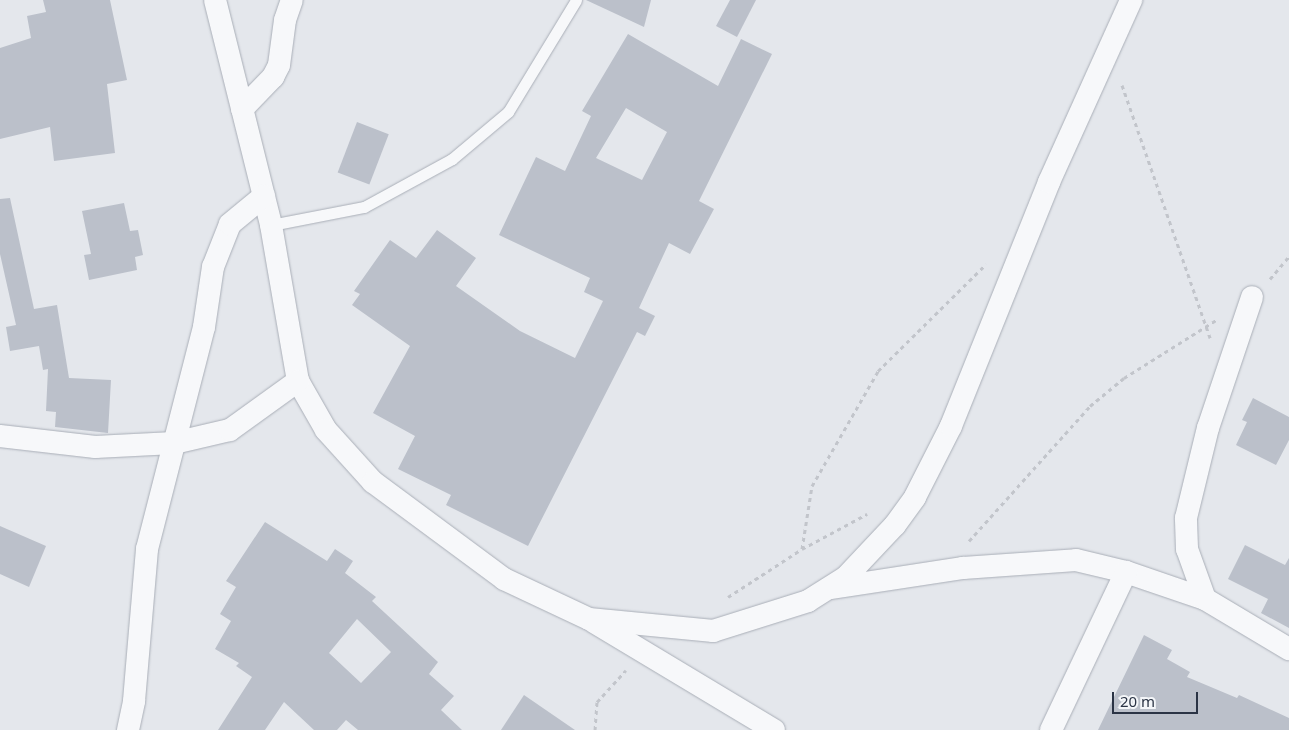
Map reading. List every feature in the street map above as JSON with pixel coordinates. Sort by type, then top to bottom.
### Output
[{"type":"street","points":[[215,0],[271,225],[298,381],[326,430],[373,482],[504,579],[589,619],[774,730]]},
{"type":"street","points":[[242,109],[273,77],[279,65],[285,20],[292,0]]},
{"type":"street","points":[[589,619],[713,631],[808,601],[827,589],[868,557],[915,497],[951,426],[1049,182],[1131,0]]},
{"type":"street","points":[[128,730],[134,701],[147,549],[204,327],[219,244],[230,224],[264,196]]},
{"type":"street","points":[[1205,599],[1187,549],[1186,518],[1208,428],[1252,298]]},
{"type":"street","points":[[0,436],[95,447],[174,443],[230,430],[298,381]]},
{"type":"street","points":[[827,589],[947,570],[1049,559],[1076,560],[1126,572],[1205,599],[1289,649]]},
{"type":"street","points":[[1051,730],[1126,572]]},
{"type":"lane","points":[[271,225],[364,207],[452,159],[508,112],[576,0]]},
{"type":"path","points":[[1109,49],[1212,345]]},
{"type":"path","points":[[802,549],[812,486],[878,371],[993,255]]},
{"type":"path","points":[[947,570],[983,522],[1090,406],[1124,378],[1252,298],[1289,256]]},
{"type":"path","points":[[719,603],[802,549],[871,512]]},
{"type":"path","points":[[595,730],[597,702],[643,653]]},
{"type":"building","points":[[43,0],[110,0],[127,80],[107,84],[115,153],[54,161],[50,127],[0,139],[0,48],[31,38],[27,16],[46,12]]},
{"type":"building","points":[[586,0],[651,0],[644,27]]},
{"type":"building","points":[[730,0],[756,0],[737,37],[716,26]]},
{"type":"building","points":[[628,34],[718,86],[741,39],[772,54],[699,201],[714,209],[690,254],[669,243],[639,308],[655,316],[645,336],[637,332],[528,546],[446,505],[451,495],[398,469],[415,436],[373,413],[410,346],[352,305],[360,294],[354,291],[390,240],[416,258],[437,230],[476,258],[456,286],[520,331],[575,358],[603,301],[584,292],[590,278],[499,235],[536,157],[565,171],[591,116],[582,111]],"holes":[[[626,108],[667,132],[642,180],[596,158]]]},
{"type":"building","points":[[357,122],[389,134],[369,185],[338,172]]},
{"type":"building","points":[[10,198],[34,309],[57,305],[69,378],[111,380],[108,433],[55,427],[56,412],[46,411],[48,369],[43,370],[39,346],[10,351],[6,327],[16,325],[0,254],[0,199]]},
{"type":"building","points":[[124,203],[130,231],[138,230],[143,255],[135,257],[137,270],[89,280],[84,255],[91,254],[82,211]]},
{"type":"building","points":[[1253,398],[1289,417],[1289,440],[1276,465],[1236,445],[1247,422],[1242,420]]},
{"type":"building","points":[[265,522],[327,561],[335,549],[353,561],[345,573],[376,597],[372,601],[438,662],[429,674],[454,696],[441,710],[462,730],[358,730],[346,720],[337,730],[314,730],[284,702],[265,730],[218,730],[252,677],[236,666],[239,663],[215,649],[231,621],[220,614],[236,587],[226,581]],"holes":[[[357,619],[391,652],[361,683],[329,653]]]},
{"type":"building","points":[[0,526],[46,546],[29,587],[0,574]]},
{"type":"building","points":[[1245,545],[1285,565],[1289,558],[1289,628],[1261,613],[1268,599],[1228,579]]},
{"type":"building","points":[[1144,635],[1172,650],[1167,659],[1190,672],[1187,677],[1237,698],[1239,695],[1289,718],[1289,730],[1098,730]]},
{"type":"building","points":[[524,695],[575,730],[501,730]]}]
